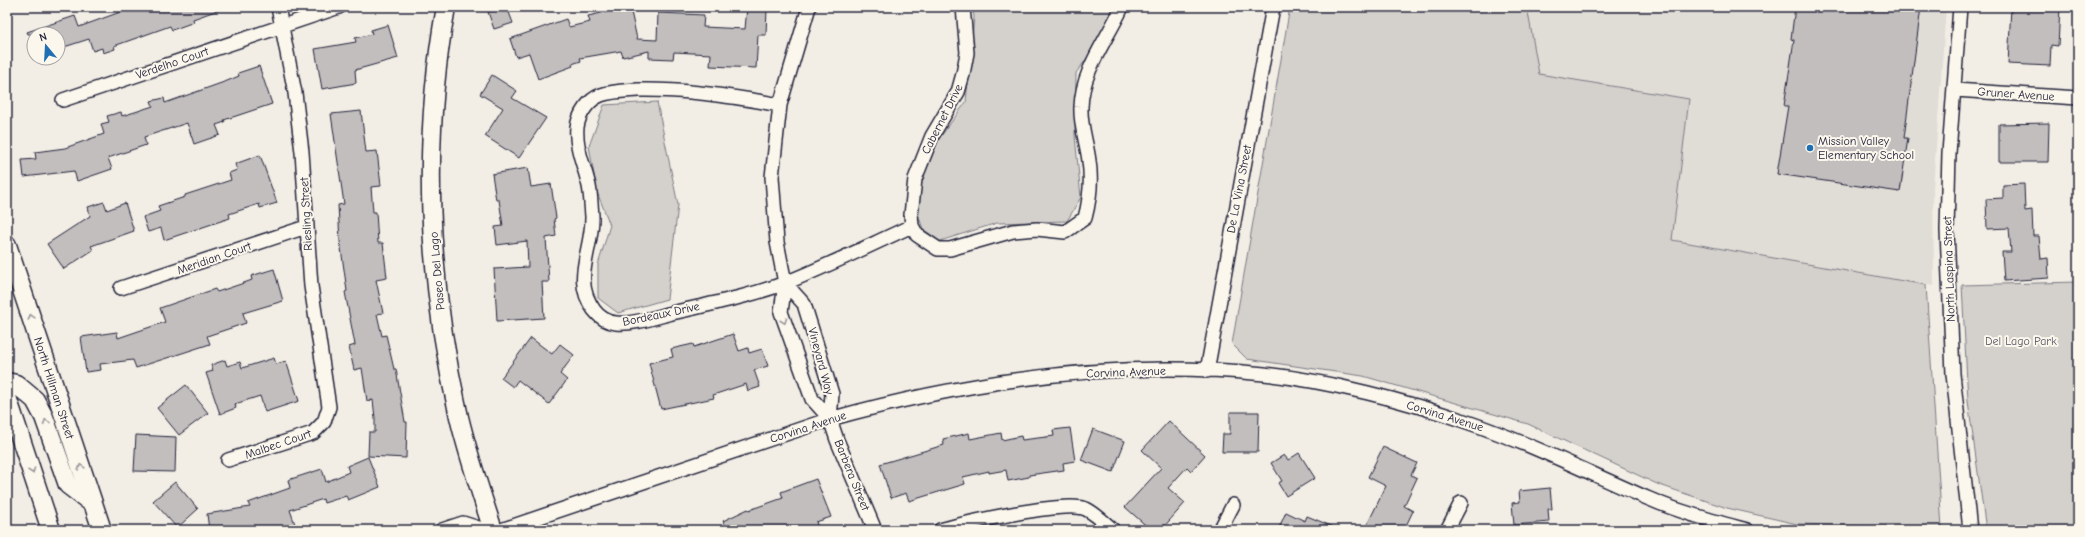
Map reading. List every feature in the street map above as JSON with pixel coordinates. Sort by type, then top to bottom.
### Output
[{"type":"main road","name":"Paseo Del Lago","points":[[446,7],[437,66],[432,131],[432,209],[436,276],[448,365],[460,418],[493,530]]},
{"type":"main road","name":"North Hillman Street","points":[[7,245],[102,530]]},
{"type":"main road","points":[[7,382],[16,384],[35,400],[44,417],[68,485],[93,504]]},
{"type":"main road","points":[[7,397],[52,530]]},
{"type":"street","name":"Riesling Street","points":[[278,7],[295,93],[302,152],[306,227],[316,330],[329,407],[324,422]]},
{"type":"street","name":"Verdelho Court","points":[[63,100],[339,7]]},
{"type":"street","name":"Vineyard Way","points":[[809,7],[780,105],[772,177],[777,242],[785,283],[781,312],[812,399],[830,419]]},
{"type":"street","name":"Cabernet Drive","points":[[912,226],[911,215],[915,179],[922,158],[932,136],[958,92],[963,74],[967,52],[963,7]]},
{"type":"street","points":[[912,226],[917,235],[928,244],[938,249],[950,249],[1012,231],[1037,229],[1065,232],[1085,218],[1091,184],[1089,160],[1082,128],[1081,107],[1085,81],[1122,7]]},
{"type":"street","name":"De La Vina Street","points":[[1207,371],[1273,7]]},
{"type":"street","name":"North Laspina Street","points":[[1960,7],[1955,90],[1949,153],[1947,222],[1953,374],[1970,530]]},
{"type":"street","name":"Bordeaux Drive","points":[[780,105],[699,92],[661,90],[621,91],[600,95],[581,113],[577,126],[577,141],[589,186],[592,222],[582,278],[583,289],[588,302],[596,313],[606,321],[618,324],[648,319],[755,294],[785,283],[912,226]]},
{"type":"street","name":"Gruner Avenue","points":[[1955,90],[2078,98]]},
{"type":"street","name":"Meridian Court","points":[[122,288],[306,227]]},
{"type":"street","name":"Vineyard Way","points":[[785,283],[804,304],[832,394],[830,419]]},
{"type":"street","name":"Corvina Avenue","points":[[501,530],[830,419],[930,393],[1030,378],[1140,370],[1264,374],[1295,379],[1412,405],[1466,421],[1522,442],[1649,499],[1747,530]]},
{"type":"street","name":"Barbera Street","points":[[830,419],[837,440],[875,530]]},
{"type":"street","name":"Malbec Court","points":[[228,460],[314,432],[324,422]]},
{"type":"street","points":[[1447,530],[1461,503]]},
{"type":"street","points":[[1220,530],[1233,505]]},
{"type":"street","points":[[940,530],[1009,515],[1074,507],[1086,509],[1113,530]]},
{"type":"street","points":[[442,530],[463,523],[485,530]]},
{"type":"shaded area","name":"Mission Valley Elementary School","points":[[1516,7],[1946,7],[1933,189],[1934,286],[1672,240],[1689,99],[1538,74]]},
{"type":"green space","points":[[973,7],[1117,7],[1118,16],[1076,73],[1075,136],[1081,197],[1067,221],[997,223],[940,241],[923,229],[913,199],[936,143],[966,102],[974,17]]},
{"type":"green space","points":[[1290,7],[1527,7],[1539,74],[1689,99],[1672,240],[1926,285],[1942,528],[1797,524],[1727,508],[1657,484],[1528,424],[1363,376],[1247,359],[1232,344]]},
{"type":"green space","points":[[657,102],[678,205],[667,299],[618,313],[598,298],[598,265],[610,225],[597,192],[589,146],[604,105]]},
{"type":"green space","name":"Del Lago Park","points":[[2078,282],[2078,530],[1986,530],[1968,401],[1962,285]]},
{"type":"building","points":[[134,7],[220,7],[221,9],[193,19],[194,22],[172,30],[170,26],[114,46],[115,49],[103,53],[102,48],[93,51],[89,39],[66,46],[66,26],[45,26],[75,16],[79,27]]},
{"type":"building","points":[[502,7],[507,7],[513,23],[494,29],[488,12]]},
{"type":"building","points":[[630,7],[637,39],[657,40],[658,13],[704,15],[703,27],[745,29],[747,7],[767,8],[766,35],[758,35],[756,68],[710,66],[711,54],[674,52],[673,59],[649,58],[649,51],[623,57],[621,51],[580,58],[581,61],[572,64],[573,66],[538,79],[529,53],[516,57],[510,39],[566,19],[569,27],[590,22],[588,16]]},
{"type":"building","points":[[1795,7],[1921,7],[1904,138],[1908,138],[1900,192],[1777,174],[1788,106],[1784,106],[1794,40],[1791,39]]},
{"type":"building","points":[[2011,7],[2060,7],[2058,46],[2051,45],[2050,66],[2008,64]]},
{"type":"building","points":[[388,25],[398,58],[355,70],[356,83],[322,89],[315,49],[356,42],[355,38],[372,34],[371,30]]},
{"type":"building","points":[[259,66],[272,104],[224,120],[225,122],[216,125],[220,135],[194,144],[187,123],[144,137],[146,145],[108,158],[112,169],[77,181],[74,171],[24,177],[22,160],[36,159],[35,152],[65,148],[104,134],[101,124],[109,122],[107,116],[121,112],[122,116],[135,112],[153,106],[151,101],[164,98],[165,103],[227,81],[239,76],[238,73]]},
{"type":"building","points":[[492,75],[517,91],[512,98],[546,118],[519,158],[485,136],[503,108],[480,94]]},
{"type":"building","points":[[361,111],[366,152],[377,151],[381,186],[371,187],[373,212],[376,212],[378,243],[383,243],[387,278],[376,280],[383,313],[377,314],[382,336],[386,335],[394,369],[396,369],[405,422],[407,422],[406,458],[368,456],[369,432],[375,432],[373,400],[367,401],[362,368],[354,370],[349,347],[355,345],[345,292],[347,291],[340,241],[338,205],[344,204],[331,114]]},
{"type":"building","points":[[2049,123],[2048,162],[1999,162],[1999,124]]},
{"type":"building","points":[[260,155],[277,203],[260,208],[259,204],[229,214],[230,218],[164,240],[161,228],[148,232],[143,217],[160,211],[158,206],[185,197],[185,195],[231,180],[229,173],[237,170],[235,164]]},
{"type":"building","points":[[528,168],[531,187],[551,184],[556,218],[554,219],[556,236],[546,238],[549,282],[542,282],[544,318],[497,321],[494,269],[528,267],[527,241],[497,245],[495,227],[503,226],[499,200],[496,200],[492,174]]},
{"type":"building","points":[[2024,184],[2025,211],[2032,210],[2033,236],[2039,236],[2041,259],[2048,258],[2049,278],[2004,281],[2002,252],[2011,252],[2009,228],[1987,229],[1986,199],[2003,198],[2003,185]]},
{"type":"building","points":[[104,202],[107,210],[125,203],[134,231],[91,246],[93,250],[64,269],[47,244],[90,216],[88,207]]},
{"type":"building","points":[[274,269],[283,301],[243,313],[246,323],[207,336],[210,344],[136,368],[133,360],[100,364],[101,370],[86,372],[81,337],[117,332],[118,338],[165,322],[160,308],[215,289],[217,292],[241,284],[252,280],[251,276]]},
{"type":"building","points":[[733,334],[739,351],[748,348],[749,353],[762,349],[768,366],[754,370],[760,387],[748,391],[746,384],[713,395],[714,398],[661,409],[649,363],[673,357],[671,349],[693,344],[694,347]]},
{"type":"building","points":[[531,338],[552,354],[560,344],[574,355],[560,374],[567,380],[549,404],[518,380],[513,387],[501,378]]},
{"type":"building","points":[[274,358],[276,364],[286,361],[299,401],[265,412],[260,396],[235,404],[236,408],[220,414],[206,373],[213,371],[211,365],[225,360],[227,366],[240,362],[242,368]]},
{"type":"building","points":[[186,385],[208,413],[179,435],[157,408]]},
{"type":"building","points":[[1230,412],[1259,412],[1258,452],[1222,452],[1223,434],[1230,434]]},
{"type":"building","points":[[1169,421],[1205,455],[1191,471],[1187,467],[1168,488],[1185,503],[1161,530],[1151,530],[1125,507],[1161,468],[1142,450]]},
{"type":"building","points":[[1070,428],[1075,461],[1063,463],[1064,470],[1029,475],[1029,477],[1008,481],[1006,470],[989,473],[989,471],[963,477],[965,484],[909,501],[906,493],[891,498],[880,464],[944,445],[943,439],[969,433],[970,439],[1001,433],[1002,440],[1021,436],[1022,440],[1054,436],[1053,430]]},
{"type":"building","points":[[1093,429],[1125,441],[1113,472],[1081,460]]},
{"type":"building","points":[[136,435],[176,437],[175,472],[134,471]]},
{"type":"building","points":[[1383,447],[1417,463],[1411,475],[1417,478],[1404,506],[1413,511],[1404,530],[1377,530],[1367,525],[1386,486],[1368,477]]},
{"type":"building","points":[[1299,453],[1315,478],[1286,496],[1278,483],[1282,481],[1271,463],[1284,455],[1288,460]]},
{"type":"building","points":[[368,457],[380,487],[348,500],[346,496],[324,503],[323,499],[290,510],[296,527],[288,530],[209,530],[207,514],[250,507],[248,503],[290,488],[288,480],[322,469],[326,482],[349,472],[347,466]]},
{"type":"building","points":[[816,479],[831,517],[816,522],[819,530],[727,530],[723,521],[748,509],[749,510],[783,498],[781,492]]},
{"type":"building","points":[[175,482],[198,509],[177,528],[153,501]]},
{"type":"building","points":[[1550,488],[1552,509],[1548,509],[1549,522],[1514,525],[1512,503],[1520,502],[1519,491]]},
{"type":"building","points":[[1286,512],[1305,521],[1307,516],[1341,530],[1278,530]]},
{"type":"place","name":"Mission Valley Elementary School","points":[[1810,148]]}]
